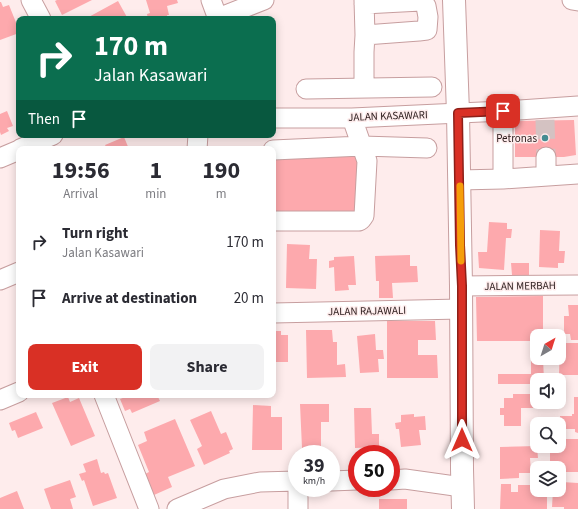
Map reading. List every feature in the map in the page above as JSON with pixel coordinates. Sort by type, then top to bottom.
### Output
[{"type":"main road","points":[[454,0],[462,286],[463,509]]},
{"type":"street","points":[[31,0],[39,16]]},
{"type":"street","points":[[212,0],[217,16]]},
{"type":"street","points":[[572,0],[578,1]]},
{"type":"street","points":[[364,88],[364,2],[421,1],[426,6],[428,17],[427,30],[365,35]]},
{"type":"street","points":[[222,16],[254,2]]},
{"type":"street","points":[[306,89],[432,87]]},
{"type":"street","name":"JALAN KASAWARI","points":[[276,118],[352,118],[503,111],[545,114],[578,106]]},
{"type":"street","points":[[503,111],[503,179]]},
{"type":"street","points":[[276,221],[361,220],[364,216],[367,161],[352,118]]},
{"type":"street","points":[[27,146],[46,138]]},
{"type":"street","points":[[276,150],[362,146],[427,148]]},
{"type":"street","points":[[0,158],[16,151]]},
{"type":"street","points":[[546,157],[546,176]]},
{"type":"street","points":[[460,180],[578,174]]},
{"type":"street","points":[[0,280],[16,273]]},
{"type":"street","name":"JALAN MERBAH","points":[[462,286],[578,285]]},
{"type":"street","name":"JALAN RAJAWALI","points":[[276,313],[461,309]]},
{"type":"street","points":[[0,400],[16,393]]},
{"type":"street","points":[[105,398],[149,509]]},
{"type":"street","points":[[400,480],[462,478]]},
{"type":"street","points":[[177,509],[224,490],[260,482],[288,481]]},
{"type":"street","points":[[298,497],[298,509]]},
{"type":"building","points":[[92,0],[62,15],[55,1]]},
{"type":"building","points":[[146,0],[177,0],[178,3],[167,6],[169,15],[167,16],[147,16],[147,14],[150,13]]},
{"type":"building","points":[[118,1],[126,16],[90,16]]},
{"type":"building","points":[[1,2],[3,7],[9,5],[16,22],[16,34],[0,40]]},
{"type":"building","points":[[7,111],[13,126],[7,128],[9,131],[1,135],[0,114]]},
{"type":"building","name":"Petronas","points":[[574,120],[576,155],[564,157],[515,157],[515,121]]},
{"type":"building","points":[[124,138],[128,146],[106,146]]},
{"type":"building","points":[[276,154],[359,154],[360,212],[276,218]]},
{"type":"building","points":[[489,222],[507,223],[507,229],[512,229],[511,238],[506,238],[504,270],[479,268],[478,252],[487,252]]},
{"type":"building","points":[[540,230],[560,231],[559,251],[565,251],[564,263],[558,263],[558,268],[539,267]]},
{"type":"building","points":[[287,244],[310,245],[309,259],[317,259],[316,289],[286,288]]},
{"type":"building","points":[[410,255],[410,266],[417,266],[418,282],[392,283],[393,298],[379,298],[379,281],[376,281],[375,256]]},
{"type":"building","points":[[354,256],[356,285],[348,285],[349,290],[335,291],[334,267],[329,268],[329,261],[334,260],[334,257]]},
{"type":"building","points":[[511,263],[529,263],[529,275],[512,275]]},
{"type":"building","points":[[543,296],[543,329],[530,329],[530,341],[477,341],[476,297]]},
{"type":"building","points":[[568,305],[578,305],[578,340],[571,340],[570,334],[566,334],[566,329],[564,329],[564,316],[569,316]]},
{"type":"building","points":[[387,321],[435,321],[436,340],[418,340],[418,355],[437,355],[438,378],[387,378]]},
{"type":"building","points":[[306,330],[332,330],[333,342],[337,342],[337,365],[345,364],[346,377],[307,378]]},
{"type":"building","points":[[276,331],[281,331],[281,335],[288,335],[288,362],[276,362]]},
{"type":"building","points":[[375,334],[376,350],[383,350],[384,359],[378,359],[379,372],[360,373],[357,336]]},
{"type":"building","points":[[566,343],[578,343],[578,375],[566,375],[566,373],[559,373],[559,365],[566,365]]},
{"type":"building","points":[[531,365],[543,365],[544,373],[531,373]]},
{"type":"building","points":[[498,374],[530,374],[530,384],[498,384]]},
{"type":"building","points":[[513,394],[530,394],[530,408],[521,408],[521,426],[504,426],[504,415],[500,415],[500,408],[504,408],[504,398],[513,398]]},
{"type":"building","points":[[574,397],[578,397],[578,433],[575,432],[575,429],[566,429],[566,417],[560,417],[572,416],[572,414],[574,414]]},
{"type":"building","points":[[65,398],[68,398],[70,402],[79,398],[95,436],[71,446],[52,403]]},
{"type":"building","points":[[158,398],[160,401],[132,413],[130,409],[125,411],[120,399]]},
{"type":"building","points":[[300,404],[329,404],[329,422],[321,422],[321,445],[302,445]]},
{"type":"building","points":[[253,405],[271,406],[271,417],[282,417],[282,450],[252,450]]},
{"type":"building","points":[[354,408],[371,408],[372,434],[379,434],[379,445],[355,445]]},
{"type":"building","points":[[211,411],[221,434],[226,432],[233,449],[229,451],[230,453],[204,465],[197,449],[202,446],[190,420]]},
{"type":"building","points":[[36,412],[43,428],[18,438],[15,430],[12,431],[9,423]]},
{"type":"building","points":[[414,414],[414,417],[425,416],[426,430],[419,430],[421,445],[401,447],[399,429],[396,429],[395,423],[401,422],[401,415]]},
{"type":"building","points":[[175,419],[195,466],[168,477],[172,487],[154,495],[145,474],[149,472],[138,445],[147,441],[144,432]]},
{"type":"building","points":[[566,439],[578,439],[578,472],[566,472],[566,461],[550,461],[550,453],[566,453]]},
{"type":"building","points":[[530,446],[530,453],[538,453],[538,458],[530,458],[530,473],[519,473],[519,478],[500,479],[500,447]]},
{"type":"building","points":[[97,459],[101,473],[108,473],[117,498],[93,506],[84,480],[82,481],[79,474],[86,472],[83,464]]},
{"type":"building","points":[[70,480],[76,497],[70,499],[73,509],[51,509],[44,489]]},
{"type":"building","points":[[566,482],[578,483],[578,509],[552,507],[553,497],[566,497]]},
{"type":"building","points":[[501,484],[511,484],[511,492],[518,492],[518,485],[530,485],[530,497],[547,497],[547,509],[500,509]]},
{"type":"building","points":[[17,491],[24,509],[0,509],[0,498]]},
{"type":"building","points":[[379,499],[407,499],[407,509],[379,509]]},
{"type":"tunnel","points":[[545,120],[546,157]]},
{"type":"slow traffic","points":[[460,186],[461,261]]},
{"type":"place","name":"Petronas","points":[[545,138]]},
{"type":"route","points":[[462,440],[462,286],[458,113],[503,111]]}]
